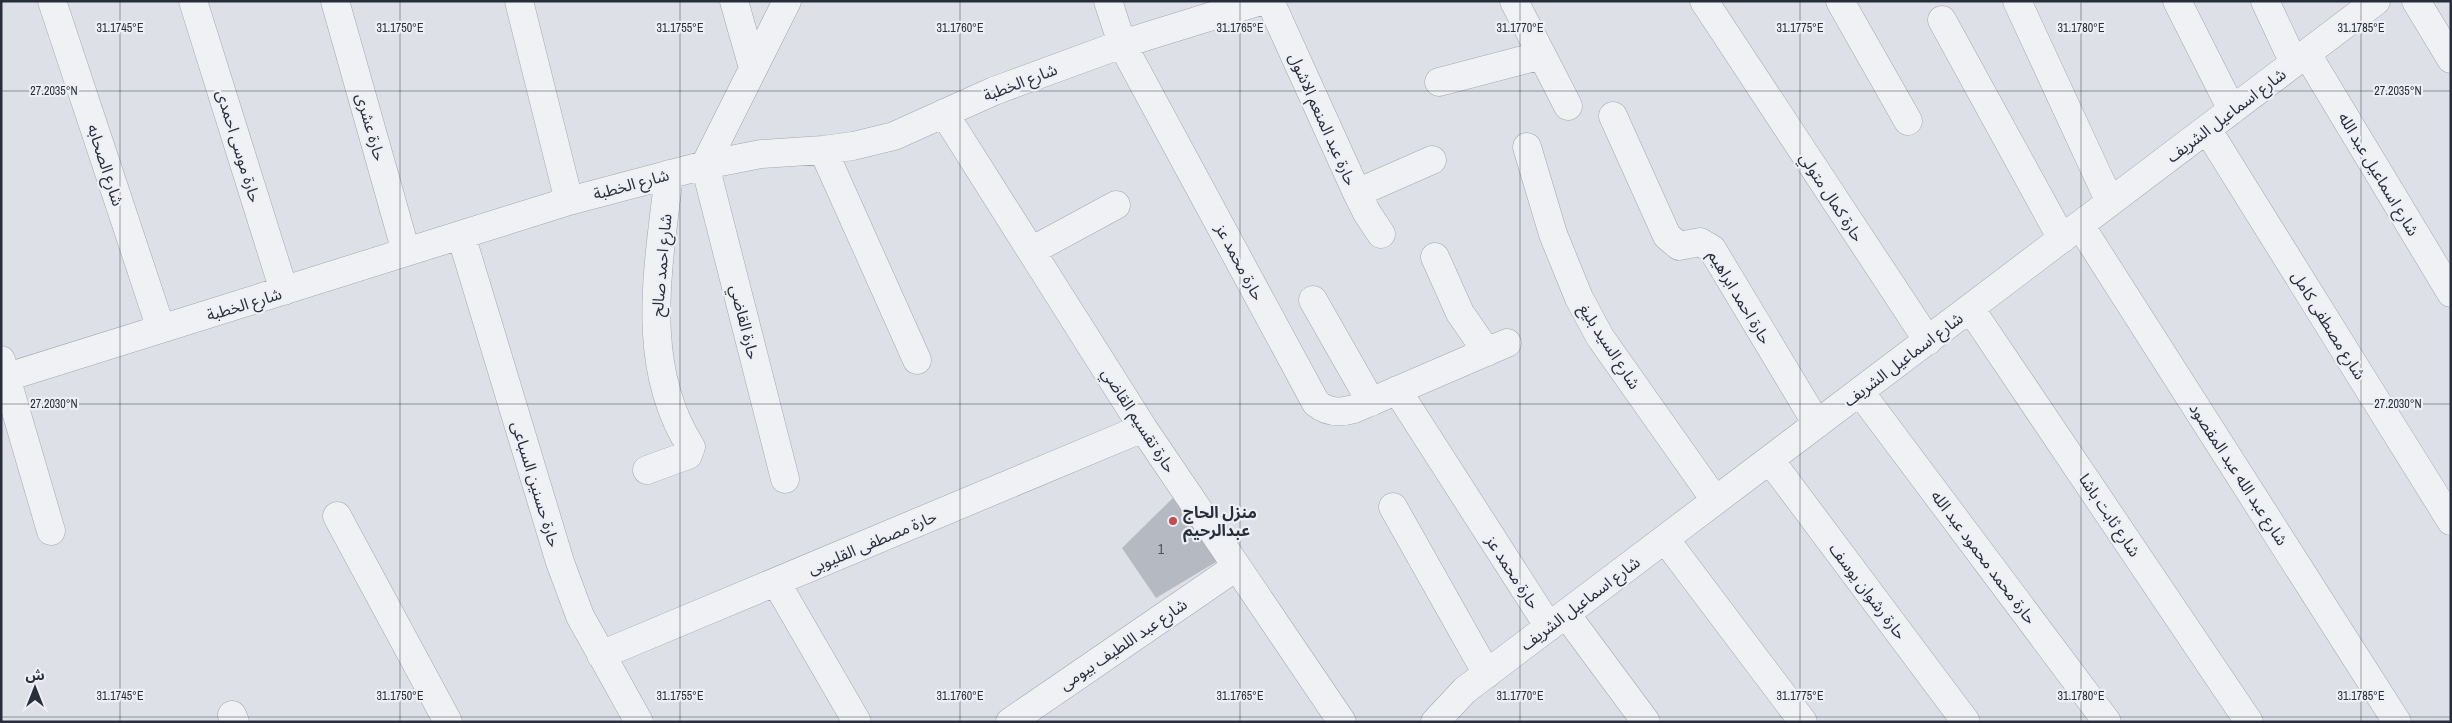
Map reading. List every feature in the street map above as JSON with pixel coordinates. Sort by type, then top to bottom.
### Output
[{"type":"street","name":"شارع الصحابه","points":[[52,1],[161,330]]},
{"type":"street","name":"حارة موسى احمدى","points":[[193,1],[284,291]]},
{"type":"street","name":"حارة عشرى","points":[[335,1],[406,252]]},
{"type":"street","points":[[519,1],[570,201]]},
{"type":"street","points":[[734,1],[753,68]]},
{"type":"street","points":[[704,165],[787,1]]},
{"type":"street","name":"حارة محمد عز","points":[[1108,1],[1122,44],[1316,403],[1324,409],[1343,412],[1371,402],[1497,348],[1460,313],[1434,257]]},
{"type":"street","name":"شارع الخطبة","points":[[3,372],[161,330],[570,201],[669,174],[761,154],[823,150],[894,136],[994,91],[1122,44],[1261,1]]},
{"type":"street","name":"حارة عبد المنعم الاشول","points":[[1270,1],[1357,193],[1381,234]]},
{"type":"street","points":[[1514,1],[1568,106]]},
{"type":"street","name":"حارة كمال متولي","points":[[1704,1],[1928,341]]},
{"type":"street","points":[[1840,1],[1908,121]]},
{"type":"street","points":[[2017,1],[2110,202]]},
{"type":"street","points":[[2178,1],[2232,110]]},
{"type":"street","name":"شارع اسماعيل عبد الله","points":[[2265,1],[2451,293]]},
{"type":"street","name":"شارع اسماعيل الشريف","points":[[1435,722],[1465,690],[2376,1]]},
{"type":"street","points":[[2416,1],[2451,59]]},
{"type":"street","name":"شارع عبد الله عبد المقصود","points":[[1942,20],[2071,232],[2397,722]]},
{"type":"street","points":[[1439,82],[1542,55]]},
{"type":"street","name":"حارة تقسيم القاضي","points":[[944,113],[1143,428],[1342,722]]},
{"type":"street","name":"حارة احمد ابراهيم","points":[[1613,116],[1666,236],[1679,246],[1700,242],[1712,249],[1817,424]]},
{"type":"street","name":"شارع مصطفى كامل","points":[[2207,129],[2451,521]]},
{"type":"street","name":"شارع السيد بليغ","points":[[1527,147],[1553,234],[1578,298],[1600,337],[1715,500]]},
{"type":"street","points":[[823,150],[917,360]]},
{"type":"street","points":[[1357,193],[1432,160]]},
{"type":"street","name":"حارة القاضي","points":[[704,165],[785,479]]},
{"type":"street","name":"شارع احمد صالح","points":[[647,470],[688,455],[691,447],[669,398],[661,371],[656,336],[655,302],[669,174]]},
{"type":"street","points":[[1031,251],[1116,205]]},
{"type":"street","name":"حارة حسنين السباعى","points":[[461,235],[560,562],[580,616],[639,722]]},
{"type":"street","points":[[1313,300],[1371,402]]},
{"type":"street","name":"شارع ثابت باشا","points":[[1970,308],[2249,722]]},
{"type":"street","points":[[3,372],[51,531]]},
{"type":"street","name":"حارة محمد عز","points":[[1397,390],[1557,621],[1646,722]]},
{"type":"street","name":"حارة محمد محمود عبد الله","points":[[1860,392],[2107,722]]},
{"type":"street","name":"حارة مصطفى القليوبى","points":[[601,655],[1143,428]]},
{"type":"street","name":"حارة رشوان يوسف","points":[[1770,460],[1966,722]]},
{"type":"street","points":[[1393,508],[1487,674]]},
{"type":"street","points":[[337,516],[448,722]]},
{"type":"street","points":[[1665,539],[1803,722]]},
{"type":"street","name":"شارع عبد اللطيف بيومى","points":[[1010,722],[1236,567]]},
{"type":"street","points":[[776,582],[857,722]]},
{"type":"building","name":"منزل الحاج عبدالرحيم","points":[[1178,493],[1221,559],[1156,598],[1122,548]]},
{"type":"place","name":"منزل الحاج عبدالرحيم","points":[[1173,521]]}]
